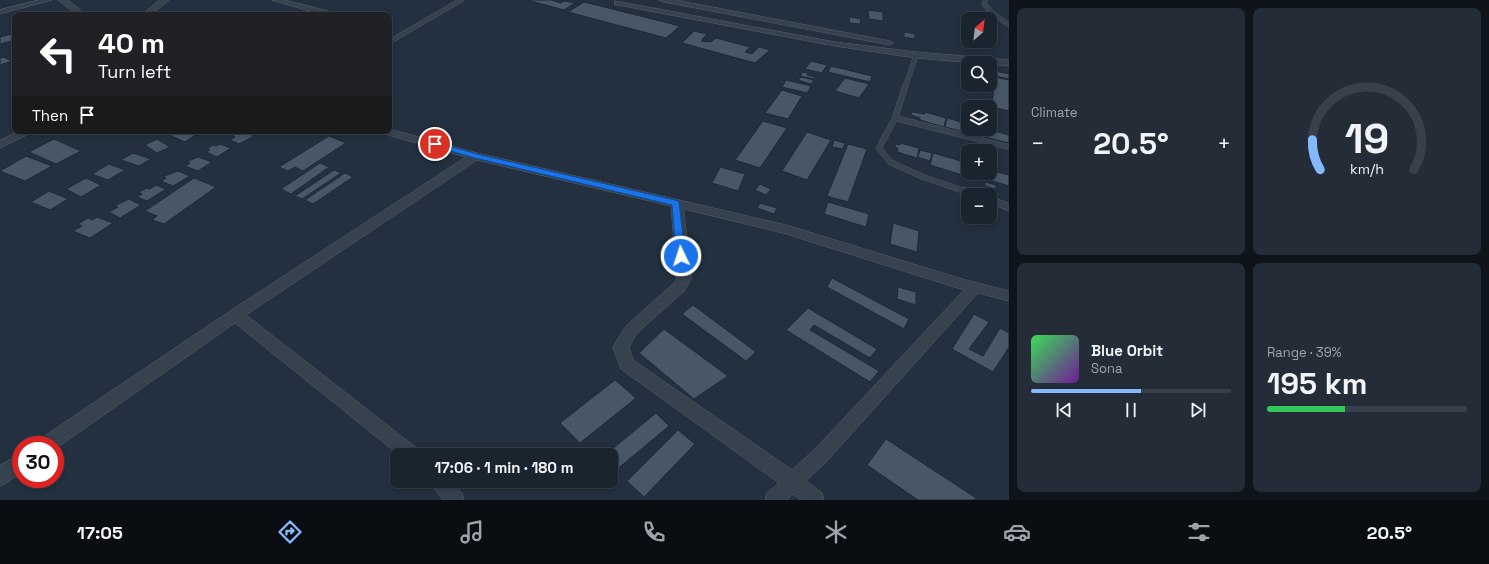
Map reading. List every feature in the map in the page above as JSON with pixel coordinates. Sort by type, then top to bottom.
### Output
[{"type":"street","points":[[0,12],[48,0]]},
{"type":"street","points":[[63,0],[78,12]]},
{"type":"street","points":[[150,12],[165,0]]},
{"type":"street","points":[[276,0],[322,12]]},
{"type":"street","points":[[664,0],[886,42],[1009,56]]},
{"type":"street","points":[[0,15],[37,3]]},
{"type":"street","points":[[618,3],[835,44],[916,55],[1009,64]]},
{"type":"street","points":[[392,133],[475,156],[786,229],[1009,296]]},
{"type":"street","points":[[0,145],[21,134]]},
{"type":"street","points":[[59,436],[235,315],[475,156]]},
{"type":"street","points":[[676,203],[684,279],[679,287],[630,330],[621,347],[628,364],[793,482],[815,500]]},
{"type":"street","points":[[774,500],[822,454],[975,287]]},
{"type":"street","points":[[235,315],[403,448]]},
{"type":"street","points":[[0,477],[12,468]]},
{"type":"street","points":[[444,488],[455,500]]},
{"type":"lane","points":[[392,40],[461,0]]},
{"type":"lane","points":[[985,0],[984,4],[986,8],[1009,25]]},
{"type":"lane","points":[[916,55],[895,118],[879,148],[890,162],[923,177],[961,190]]},
{"type":"lane","points":[[895,118],[1009,147]]},
{"type":"lane","points":[[997,203],[1009,207]]},
{"type":"building","points":[[527,0],[551,0],[561,3],[564,1],[575,3],[564,10]]},
{"type":"building","points":[[584,2],[680,26],[666,38],[568,12]]},
{"type":"building","points":[[868,10],[883,12],[883,21],[869,19]]},
{"type":"building","points":[[850,17],[861,19],[860,24],[849,23]]},
{"type":"building","points":[[694,31],[707,34],[701,41],[711,42],[716,38],[750,47],[745,52],[752,54],[759,47],[770,50],[755,63],[682,43]]},
{"type":"building","points":[[904,32],[915,34],[915,39],[904,37]]},
{"type":"building","points":[[12,34],[12,41],[0,44],[0,37]]},
{"type":"building","points":[[3,57],[12,61],[0,65],[0,58]]},
{"type":"building","points":[[811,61],[827,65],[822,73],[805,69]]},
{"type":"building","points":[[831,66],[872,76],[870,82],[828,72]]},
{"type":"building","points":[[997,71],[1009,74],[1009,79],[997,76]]},
{"type":"building","points":[[803,72],[808,73],[807,75],[815,77],[814,79],[800,76]]},
{"type":"building","points":[[801,77],[814,80],[811,84],[798,80]]},
{"type":"building","points":[[997,77],[1009,80],[1009,111],[997,108],[997,100],[993,100],[994,92],[997,92]]},
{"type":"building","points":[[845,78],[869,84],[859,98],[835,91]]},
{"type":"building","points":[[786,80],[811,86],[807,93],[782,87]]},
{"type":"building","points":[[782,90],[802,96],[788,119],[765,113]]},
{"type":"building","points":[[912,112],[925,114],[925,112],[946,118],[944,127],[920,120],[920,118],[911,115]]},
{"type":"building","points":[[947,118],[961,122],[961,131],[945,127]]},
{"type":"building","points":[[763,121],[787,128],[760,168],[735,160]]},
{"type":"building","points":[[807,132],[831,140],[807,180],[782,171]]},
{"type":"building","points":[[997,132],[1009,135],[1009,143],[981,136],[997,136]]},
{"type":"building","points":[[167,134],[197,134],[185,142]]},
{"type":"building","points":[[250,134],[254,136],[239,144],[230,140],[235,137],[232,135]]},
{"type":"building","points":[[329,136],[346,143],[303,171],[295,167],[288,171],[279,167]]},
{"type":"building","points":[[54,139],[81,151],[56,164],[29,152]]},
{"type":"building","points":[[157,139],[170,147],[157,153],[145,145]]},
{"type":"building","points":[[834,140],[845,143],[843,149],[832,147]]},
{"type":"building","points":[[900,143],[919,148],[917,158],[897,152],[898,148],[895,148],[896,144],[900,145]]},
{"type":"building","points":[[220,144],[231,148],[217,157],[206,152],[210,150],[207,149],[213,145],[216,146]]},
{"type":"building","points":[[848,144],[867,149],[848,202],[827,196]]},
{"type":"building","points":[[920,150],[932,153],[930,161],[918,157]]},
{"type":"building","points":[[133,153],[151,159],[139,166],[121,160]]},
{"type":"building","points":[[933,153],[961,161],[961,175],[930,165]]},
{"type":"building","points":[[26,156],[52,166],[25,181],[0,171]]},
{"type":"building","points":[[198,157],[212,162],[198,171],[185,166],[190,163],[186,162]]},
{"type":"building","points":[[320,163],[329,167],[291,194],[281,189]]},
{"type":"building","points":[[109,164],[125,170],[108,180],[92,174]]},
{"type":"building","points":[[720,167],[745,174],[738,191],[712,183]]},
{"type":"building","points":[[334,170],[341,173],[302,199],[295,196]]},
{"type":"building","points":[[178,171],[190,176],[173,186],[161,181],[166,178],[164,176]]},
{"type":"building","points":[[997,172],[1009,175],[1009,186],[989,180],[997,180]]},
{"type":"building","points":[[345,173],[353,177],[313,204],[305,200]]},
{"type":"building","points":[[86,178],[101,185],[81,197],[66,189]]},
{"type":"building","points":[[194,178],[216,187],[164,224],[152,220],[157,216],[145,211]]},
{"type":"building","points":[[985,182],[996,185],[996,188],[992,188],[985,186]]},
{"type":"building","points":[[760,184],[771,189],[766,195],[755,190]]},
{"type":"building","points":[[156,185],[166,189],[147,201],[137,197],[142,194],[139,192],[147,188],[150,189]]},
{"type":"building","points":[[49,191],[68,199],[50,210],[31,202]]},
{"type":"building","points":[[129,199],[141,205],[120,218],[109,212],[118,207],[114,206]]},
{"type":"building","points":[[828,202],[869,214],[866,227],[824,214]]},
{"type":"building","points":[[760,203],[777,208],[774,214],[757,208]]},
{"type":"building","points":[[97,217],[113,223],[90,238],[73,231],[82,226],[78,224],[88,218],[92,220]]},
{"type":"building","points":[[893,223],[919,231],[917,252],[890,244]]},
{"type":"building","points":[[832,278],[909,319],[904,329],[827,287]]},
{"type":"building","points":[[898,287],[916,292],[916,305],[897,299]]},
{"type":"building","points":[[693,305],[756,352],[746,361],[682,314]]},
{"type":"building","points":[[808,308],[877,349],[870,358],[814,325],[810,330],[879,371],[870,382],[786,330]]},
{"type":"building","points":[[974,314],[989,322],[969,349],[983,356],[1000,328],[1009,333],[1009,347],[993,372],[952,349]]},
{"type":"building","points":[[664,329],[728,376],[694,399],[639,353]]},
{"type":"building","points":[[615,380],[636,398],[580,443],[560,423]]},
{"type":"building","points":[[656,413],[669,426],[618,468],[618,448],[614,448]]},
{"type":"building","points":[[678,430],[695,444],[644,497],[627,481]]},
{"type":"building","points":[[886,439],[976,498],[975,500],[918,500],[867,465]]},
{"type":"route","points":[[435,144],[475,156],[676,203],[681,256]]}]
